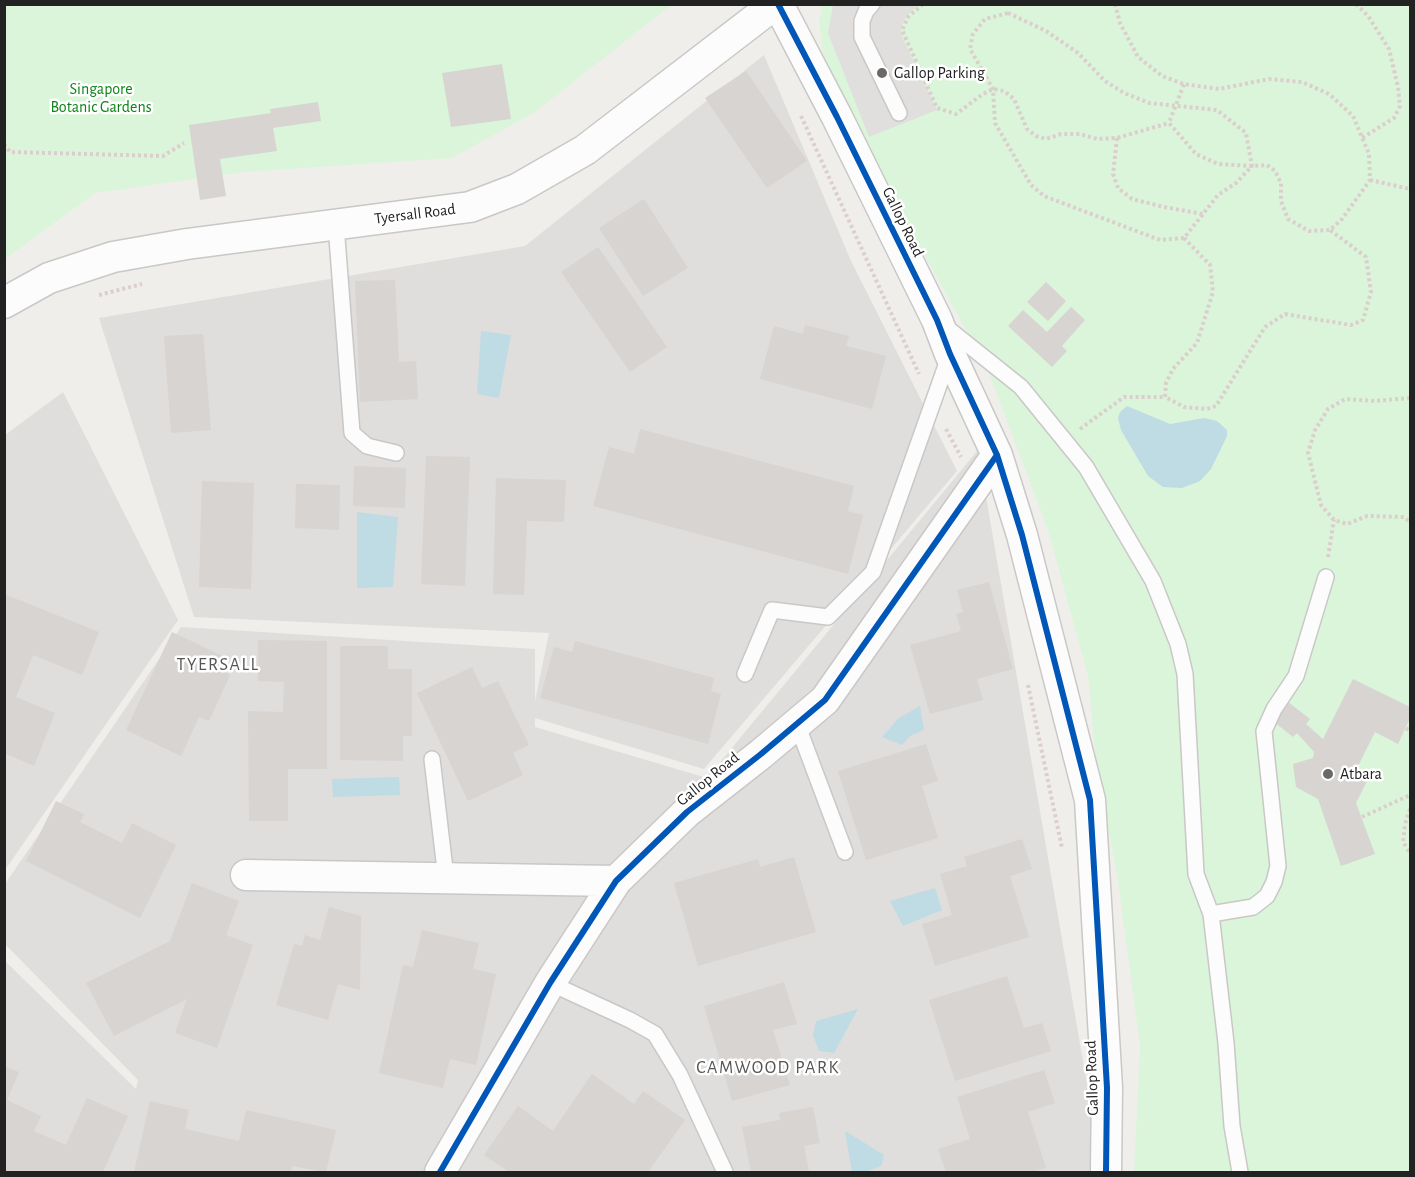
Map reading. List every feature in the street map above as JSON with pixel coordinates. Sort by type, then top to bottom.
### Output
[{"type":"street","name":"Tyersall Road","points":[[4,303],[49,278],[113,257],[187,244],[470,207],[517,189],[585,150],[776,4]]},
{"type":"street","name":"Gallop Road","points":[[776,4],[837,117],[936,320],[997,455],[1022,535],[1090,800],[1107,1088],[1106,1173]]},
{"type":"street","name":"Gallop Road","points":[[440,1173],[550,983],[616,881],[687,812],[825,700],[997,455]]},
{"type":"street","points":[[246,874],[616,881]]},
{"type":"lane","points":[[872,4],[862,21],[862,37],[899,113]]},
{"type":"lane","points":[[336,225],[352,433],[367,446],[396,453]]},
{"type":"lane","points":[[936,320],[1021,387],[1086,467],[1153,581],[1178,644],[1185,674],[1196,874],[1211,914],[1226,1043],[1232,1126],[1240,1173]]},
{"type":"lane","points":[[745,674],[772,610],[828,617],[873,572],[950,354]]},
{"type":"lane","points":[[1211,914],[1253,907],[1267,896],[1274,882],[1278,866],[1264,730],[1274,709],[1296,676],[1326,577]]},
{"type":"lane","points":[[797,724],[845,852]]},
{"type":"lane","points":[[432,759],[446,878]]},
{"type":"lane","points":[[550,983],[655,1034],[680,1075],[725,1173]]},
{"type":"path","points":[[923,4],[908,17],[902,30],[937,108],[957,114],[974,100],[993,89],[1004,91],[1014,99],[1027,129],[1046,140],[1060,134],[1080,134],[1097,139],[1117,138],[1169,123],[1184,84]]},
{"type":"path","points":[[1115,4],[1120,23],[1138,57],[1162,76],[1184,84],[1219,88],[1269,79],[1302,82],[1329,94],[1353,116],[1369,154],[1370,180],[1342,219],[1330,230]]},
{"type":"path","points":[[1356,4],[1368,16],[1389,48],[1400,106],[1394,117],[1362,138]]},
{"type":"path","points":[[1008,13],[1046,31],[1078,53],[1105,81],[1124,93],[1149,103],[1217,110],[1246,133],[1251,166],[1236,183],[1218,195],[1184,238],[1160,240],[1044,196],[1031,185],[995,123],[993,89],[970,49],[973,34],[985,19],[1008,13]]},
{"type":"path","points":[[798,110],[933,403],[976,485]]},
{"type":"path","points":[[1065,440],[1124,397],[1165,397],[1184,407],[1207,409],[1216,406],[1265,327],[1285,314],[1351,325],[1363,320],[1371,292],[1366,257],[1330,230],[1309,231],[1288,219],[1281,201],[1281,183],[1275,171],[1267,165],[1218,164],[1196,154],[1169,123]]},
{"type":"path","points":[[1117,138],[1113,174],[1118,188],[1132,198],[1164,207],[1204,214]]},
{"type":"path","points":[[4,144],[10,152],[163,156],[184,143]]},
{"type":"path","points":[[1370,180],[1410,189]]},
{"type":"path","points":[[1165,397],[1166,383],[1173,369],[1197,343],[1214,292],[1210,265],[1184,238]]},
{"type":"path","points":[[1410,398],[1375,401],[1345,399],[1328,409],[1315,430],[1308,453],[1321,505],[1334,520],[1347,524],[1367,516],[1404,517],[1410,522]]},
{"type":"path","points":[[1326,577],[1334,520]]},
{"type":"path","points":[[1027,681],[1063,856]]},
{"type":"path","points":[[1362,817],[1410,795]]},
{"type":"path","points":[[1410,808],[1403,842],[1410,853]]},
{"type":"shaded area","name":"Gallop Parking","points":[[833,5],[918,5],[906,16],[901,27],[902,37],[937,110],[869,137],[828,33]]},
{"type":"shaded area","points":[[764,55],[851,261],[957,471],[704,769],[535,718],[535,727],[707,778],[978,450],[1102,1172],[5,1172],[4,960],[136,1089],[138,1080],[5,944],[5,884],[181,627],[535,649],[535,701],[549,633],[194,617],[99,318],[525,246]]},
{"type":"shaded area","points":[[63,392],[178,620],[5,870],[5,435]]},
{"type":"green space","points":[[823,4],[1410,5],[1410,1172],[1134,1172],[1140,1046],[1118,882],[1096,762],[1088,676],[1048,530],[987,368],[892,196],[823,54],[819,22]]},
{"type":"green space","name":"Singapore Botanic Gardens","points":[[5,5],[671,5],[535,112],[452,158],[243,172],[95,193],[5,259]]},
{"type":"water","points":[[481,331],[511,335],[499,398],[477,394]]},
{"type":"water","points":[[1127,406],[1170,424],[1204,418],[1217,421],[1227,430],[1227,436],[1211,469],[1200,481],[1182,488],[1163,487],[1148,476],[1121,430],[1118,418],[1120,412]]},
{"type":"water","points":[[357,512],[398,517],[393,587],[357,588]]},
{"type":"water","points":[[920,706],[924,730],[910,736],[902,745],[882,737],[899,718]]},
{"type":"water","points":[[399,777],[400,795],[333,797],[332,779]]},
{"type":"water","points":[[935,888],[942,910],[903,926],[890,901]]},
{"type":"water","points":[[858,1009],[834,1053],[819,1051],[813,1035],[816,1021]]},
{"type":"water","points":[[845,1131],[884,1155],[881,1166],[865,1172],[852,1172]]},
{"type":"building","points":[[502,64],[511,119],[451,127],[442,73]]},
{"type":"building","points":[[746,71],[807,161],[767,188],[705,98]]},
{"type":"building","points":[[318,102],[321,121],[273,128],[277,151],[220,159],[226,196],[200,200],[189,125],[271,113],[270,109]]},
{"type":"building","points":[[644,199],[688,268],[643,296],[599,228]]},
{"type":"building","points":[[598,247],[667,347],[630,372],[561,272]]},
{"type":"building","points":[[395,280],[399,362],[416,361],[418,399],[360,402],[355,281]]},
{"type":"building","points":[[1046,282],[1066,301],[1048,321],[1027,302]]},
{"type":"building","points":[[1071,307],[1085,320],[1062,346],[1067,351],[1052,367],[1008,326],[1023,310],[1047,332]]},
{"type":"building","points":[[805,325],[849,336],[846,346],[886,356],[872,409],[760,379],[774,326],[803,334]]},
{"type":"building","points":[[203,334],[211,430],[171,433],[164,336]]},
{"type":"building","points":[[640,429],[854,486],[848,511],[863,515],[848,574],[593,506],[609,447],[634,454]]},
{"type":"building","points":[[426,456],[470,457],[465,586],[421,584]]},
{"type":"building","points":[[354,466],[406,468],[405,508],[353,506]]},
{"type":"building","points":[[496,478],[566,480],[564,522],[527,521],[524,595],[493,594]]},
{"type":"building","points":[[202,481],[254,483],[251,589],[199,587]]},
{"type":"building","points":[[296,484],[340,485],[339,530],[295,528]]},
{"type":"building","points":[[989,582],[1013,669],[977,679],[983,700],[930,714],[910,645],[961,631],[956,614],[963,612],[957,590]]},
{"type":"building","points":[[4,594],[99,632],[82,675],[33,655],[16,697],[55,713],[34,766],[4,753]]},
{"type":"building","points":[[172,632],[227,658],[221,671],[230,675],[209,721],[199,717],[181,756],[126,730]]},
{"type":"building","points":[[258,640],[327,641],[327,769],[288,769],[288,821],[249,821],[248,711],[283,712],[284,682],[258,681]]},
{"type":"building","points":[[575,641],[714,678],[711,691],[721,694],[708,744],[540,698],[554,647],[572,652]]},
{"type":"building","points":[[340,646],[388,646],[388,669],[412,669],[412,736],[403,736],[403,761],[340,760]]},
{"type":"building","points":[[472,667],[482,688],[498,681],[529,745],[513,753],[523,775],[468,801],[417,693]]},
{"type":"building","name":"Atbara","points":[[1353,679],[1410,707],[1410,718],[1398,744],[1375,732],[1357,768],[1367,781],[1356,803],[1375,854],[1341,866],[1318,799],[1296,787],[1293,764],[1313,758],[1314,752],[1297,733],[1293,737],[1273,721],[1288,702],[1310,719],[1306,724],[1323,739]]},
{"type":"building","points":[[926,744],[938,781],[922,786],[938,838],[866,860],[838,771]]},
{"type":"building","points":[[56,801],[84,814],[80,822],[122,843],[132,823],[176,845],[140,918],[26,861]]},
{"type":"building","points":[[1022,839],[1032,869],[1010,876],[1029,937],[935,966],[922,924],[952,915],[940,874],[967,866],[964,857]]},
{"type":"building","points":[[794,857],[816,932],[698,966],[674,883],[758,859],[760,867]]},
{"type":"building","points":[[192,883],[239,901],[226,935],[253,945],[217,1048],[175,1033],[187,999],[114,1036],[86,983],[170,941]]},
{"type":"building","points":[[329,907],[361,916],[360,990],[338,984],[328,1020],[276,1005],[294,944],[302,946],[305,935],[320,940]]},
{"type":"building","points":[[422,930],[479,943],[473,969],[496,974],[476,1065],[450,1059],[443,1088],[379,1073],[403,965],[413,967]]},
{"type":"building","points":[[1007,976],[1024,1028],[1042,1023],[1051,1051],[955,1081],[929,1000]]},
{"type":"building","points":[[784,982],[797,1024],[773,1030],[790,1085],[732,1101],[704,1006]]},
{"type":"building","points":[[4,1066],[19,1072],[7,1100],[41,1116],[34,1131],[66,1145],[87,1098],[128,1116],[103,1172],[4,1172]]},
{"type":"building","points":[[1044,1070],[1055,1103],[1028,1112],[1046,1168],[1031,1172],[946,1172],[938,1149],[970,1139],[957,1097]]},
{"type":"building","points":[[592,1074],[634,1104],[643,1091],[685,1120],[648,1172],[509,1172],[484,1155],[518,1106],[553,1131]]},
{"type":"building","points":[[150,1101],[189,1110],[185,1129],[239,1141],[246,1110],[336,1130],[326,1172],[292,1166],[291,1172],[134,1172]]},
{"type":"building","points":[[813,1107],[820,1143],[804,1146],[809,1172],[751,1172],[742,1127],[780,1120],[779,1113]]},
{"type":"cycle path","points":[[778,4],[837,117],[937,320],[950,354],[997,455],[1022,535],[1090,800],[1107,1088],[1106,1172]]},
{"type":"cycle path","points":[[440,1172],[550,983],[616,881],[687,812],[825,700],[997,455]]},
{"type":"place","name":"Gallop Parking","points":[[882,73]]},
{"type":"place","name":"Atbara","points":[[1328,774]]},
{"type":"district","name":"TYERSALL","points":[[218,665]]},
{"type":"district","name":"CAMWOOD PARK","points":[[768,1068]]}]
